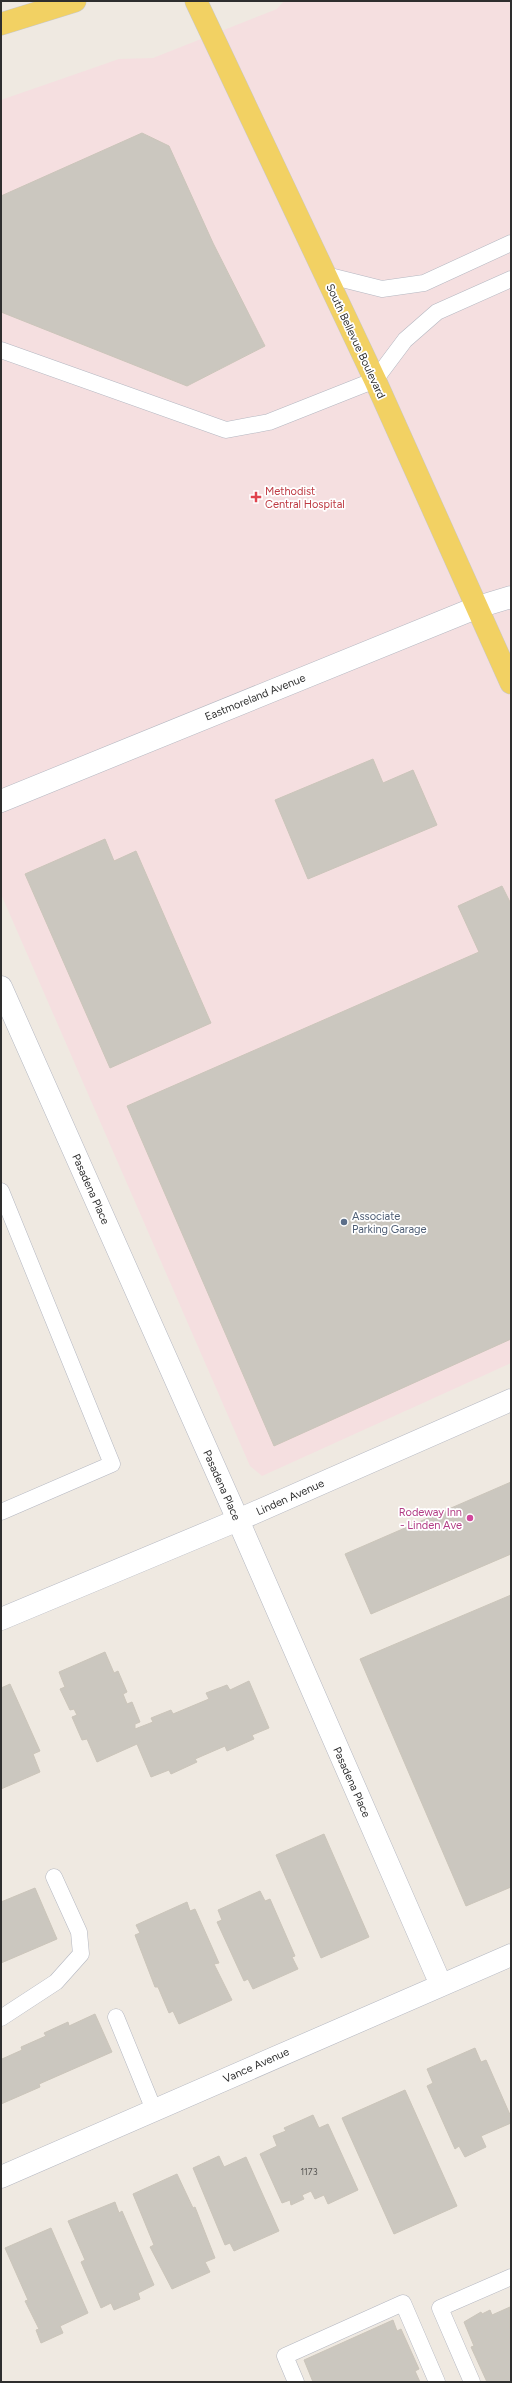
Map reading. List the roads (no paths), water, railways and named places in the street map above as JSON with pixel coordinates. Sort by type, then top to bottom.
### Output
[{"type":"main road","points":[[1,24],[74,1]]},
{"type":"main road","name":"South Bellevue Boulevard","points":[[196,1],[375,380],[511,683]]},
{"type":"street","name":"Eastmoreland Avenue","points":[[1,801],[478,607],[511,597]]},
{"type":"street","name":"Pasadena Place","points":[[1,987],[238,1520],[441,1985]]},
{"type":"street","name":"Linden Avenue","points":[[1,1620],[238,1520],[511,1400]]},
{"type":"street","name":"Vance Avenue","points":[[1,2177],[511,1955]]},
{"type":"lane","points":[[326,275],[382,289],[424,283],[511,243]]},
{"type":"lane","points":[[1,350],[226,430],[269,422],[375,380],[405,340],[437,312],[511,279]]},
{"type":"lane","points":[[1,1190],[112,1464],[1,1512]]},
{"type":"lane","points":[[1,2018],[56,1982],[81,1954],[79,1932],[54,1877]]},
{"type":"lane","points":[[116,2017],[154,2110]]},
{"type":"lane","points":[[472,2382],[440,2308],[511,2277]]},
{"type":"lane","points":[[296,2382],[285,2356],[403,2303],[437,2382]]},
{"type":"place","name":"Methodist Central Hospital","points":[[256,497]]},
{"type":"place","name":"Associate Parking Garage","points":[[344,1222]]},
{"type":"place","name":"Rodeway Inn - Linden Ave","points":[[470,1518]]}]
